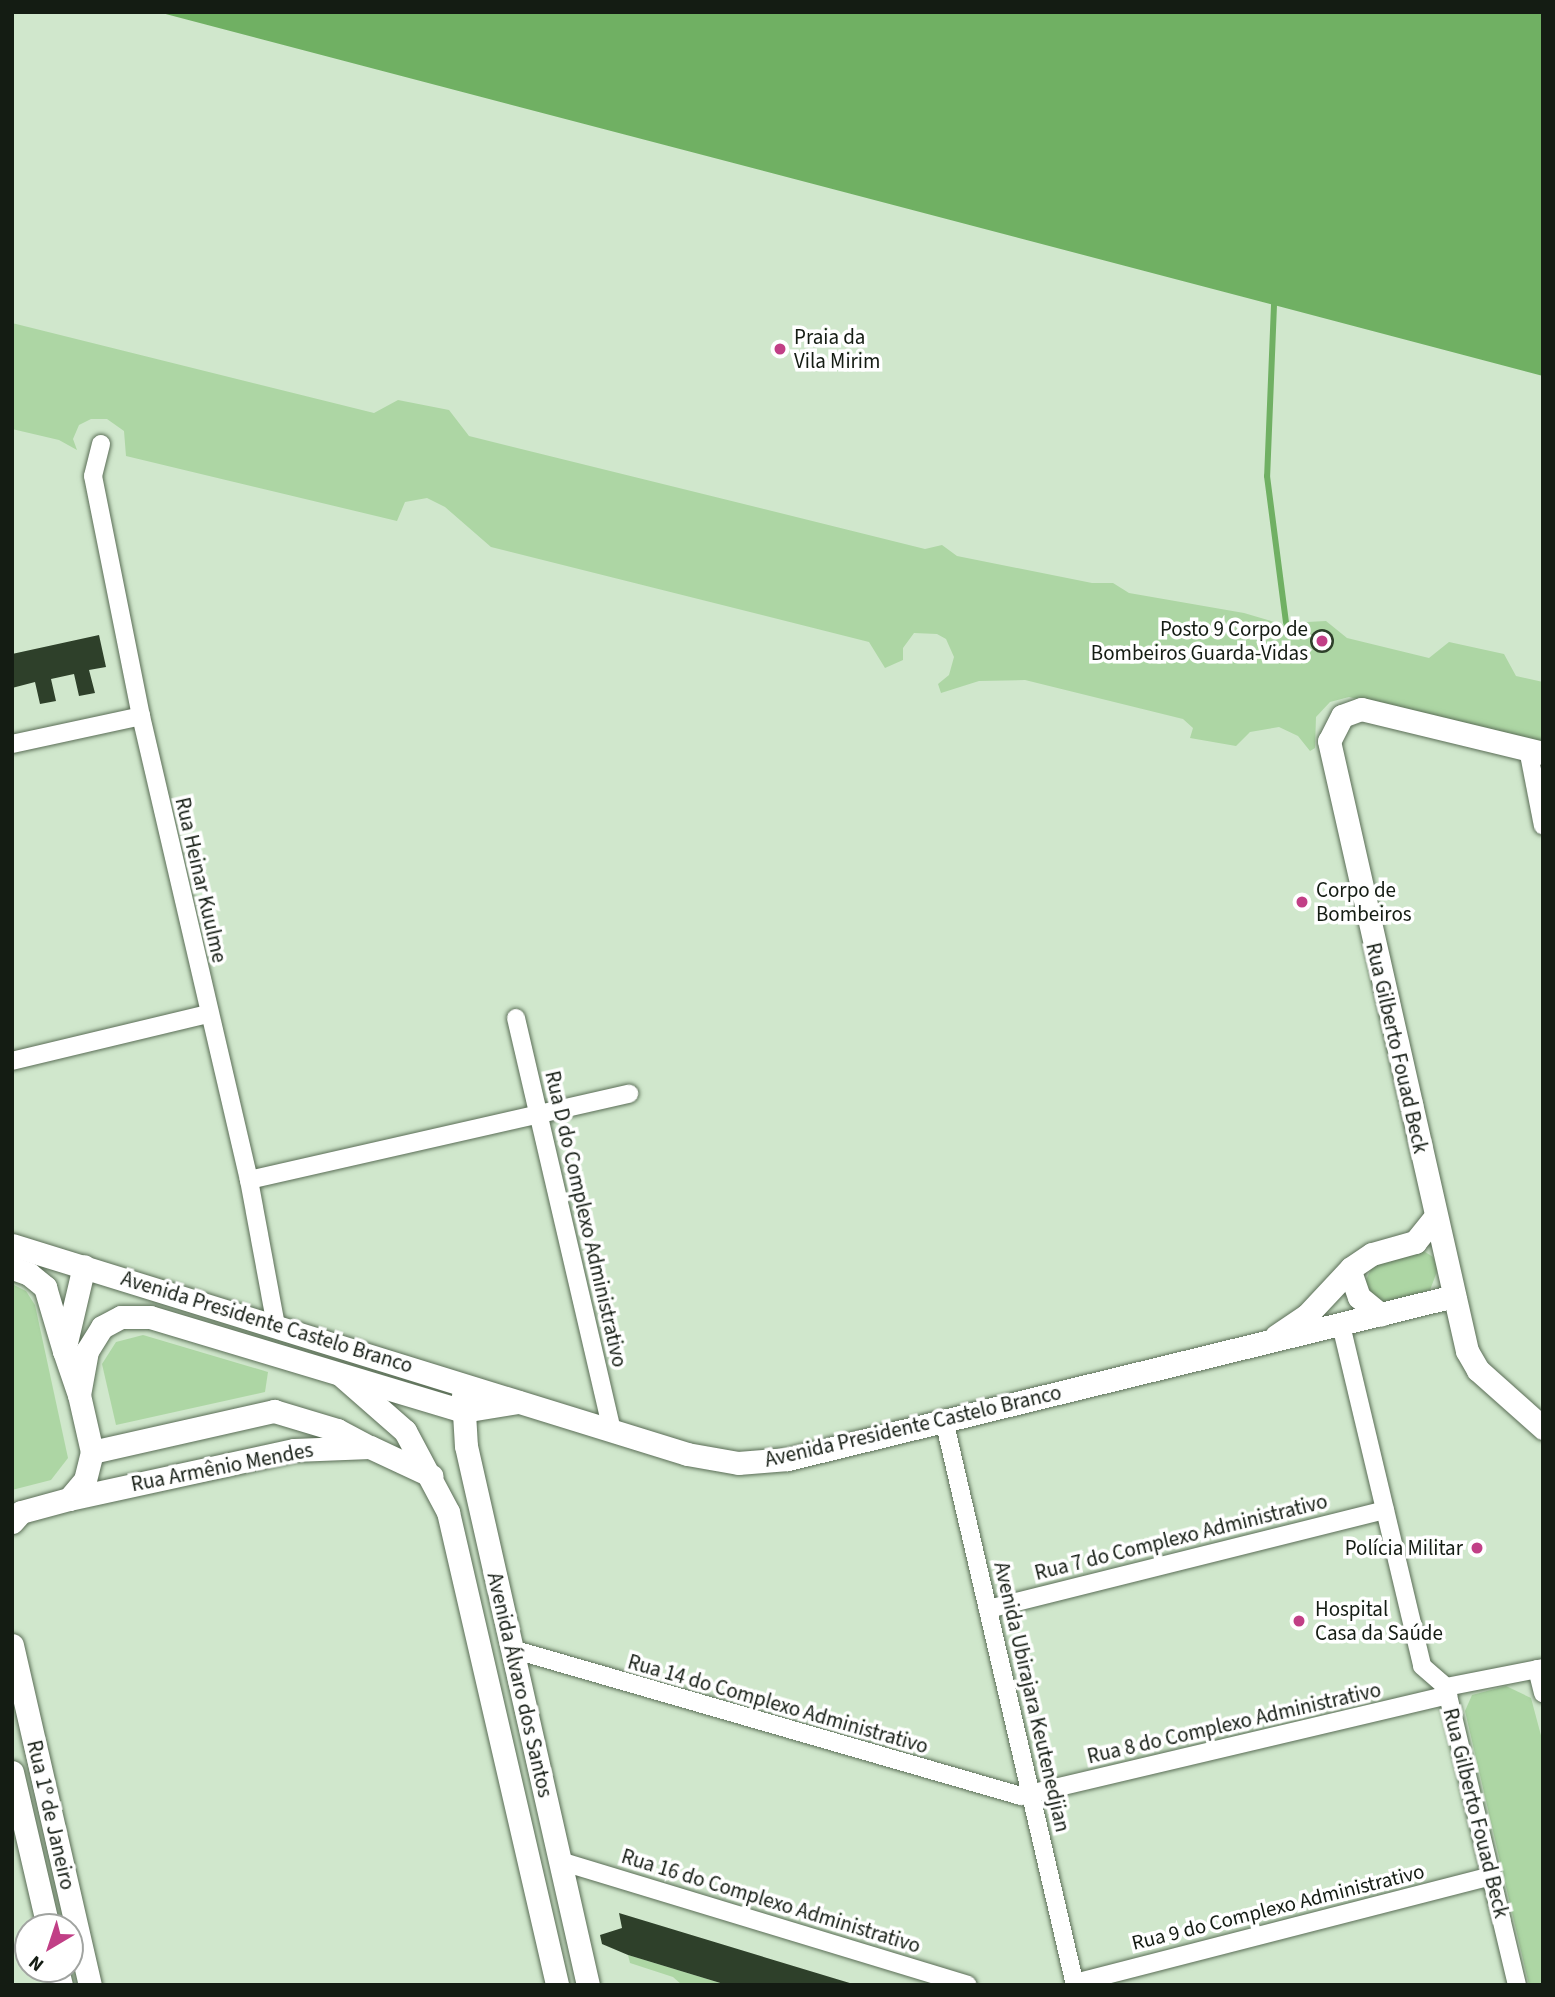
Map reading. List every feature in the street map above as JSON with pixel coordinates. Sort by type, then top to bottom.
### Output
[{"type":"street","name":"Rua Heinar Kuulme","points":[[101,444],[93,476],[141,716],[208,1014],[249,1180],[276,1325]]},
{"type":"street","name":"Rua Gilberto Fouad Beck","points":[[1535,751],[1361,709],[1352,710],[1335,724],[1329,753],[1471,1361],[1543,1428]]},
{"type":"street","points":[[12,744],[141,716]]},
{"type":"street","points":[[1535,751],[1543,826]]},
{"type":"street","points":[[12,1061],[208,1014]]},
{"type":"street","name":"Rua D do Complexo Administrativo","points":[[516,1018],[612,1430]]},
{"type":"street","points":[[249,1180],[629,1094]]},
{"type":"street","points":[[1415,1242],[1436,1216]]},
{"type":"street","points":[[1415,1242],[1430,1243],[1444,1252]]},
{"type":"street","name":"Avenida Presidente Castelo Branco","points":[[1267,1340],[1307,1315],[1357,1268],[1415,1242]]},
{"type":"street","name":"Avenida Presidente Castelo Branco","points":[[12,1245],[711,1460],[764,1462],[1454,1296]]},
{"type":"street","points":[[64,1351],[84,1266]]},
{"type":"street","points":[[12,1268],[29,1274],[45,1287],[79,1395],[92,1452],[85,1480],[69,1499]]},
{"type":"street","points":[[1357,1268],[1359,1297],[1381,1315]]},
{"type":"street","points":[[1341,1325],[1343,1296],[1357,1268]]},
{"type":"street","name":"Avenida Presidente Castelo Branco","points":[[79,1395],[93,1337],[121,1317],[135,1315],[463,1411],[521,1402]]},
{"type":"street","name":"Rua Gilberto Fouad Beck","points":[[1341,1325],[1422,1667],[1447,1691],[1517,1985]]},
{"type":"street","name":"Avenida Álvaro dos Santos","points":[[341,1375],[405,1431],[437,1486],[453,1528],[557,1985]]},
{"type":"street","name":"Avenida Álvaro dos Santos","points":[[464,1383],[466,1446],[588,1985]]},
{"type":"street","points":[[92,1452],[274,1411],[337,1430],[370,1447]]},
{"type":"street","name":"Avenida Ubirajara Keutenedjian","points":[[944,1420],[1075,1984]]},
{"type":"street","name":"Rua Armênio Mendes","points":[[15,1516],[69,1499],[294,1450],[370,1447],[437,1486]]},
{"type":"street","name":"Rua 7 do Complexo Administrativo","points":[[988,1609],[1385,1510]]},
{"type":"street","name":"Rua 1º de Janeiro","points":[[12,1645],[90,1985]]},
{"type":"street","name":"Rua 14 do Complexo Administrativo","points":[[512,1649],[1007,1795],[1031,1794]]},
{"type":"street","points":[[1540,1668],[1543,1693]]},
{"type":"street","name":"Rua 8 do Complexo Administrativo","points":[[1031,1794],[1540,1668]]},
{"type":"street","name":"Rua 1º de Janeiro","points":[[12,1772],[45,1913]]},
{"type":"street","name":"Rua 16 do Complexo Administrativo","points":[[560,1861],[968,1985]]},
{"type":"street","name":"Rua 9 do Complexo Administrativo","points":[[1075,1984],[1492,1876]]},
{"type":"shaded area","points":[[158,12],[1543,12],[1543,376],[1274,305]]},
{"type":"shaded area","points":[[12,323],[374,413],[398,400],[449,410],[469,436],[925,549],[942,545],[957,556],[1092,583],[1113,583],[1129,593],[1244,613],[1298,629],[1307,622],[1326,621],[1347,638],[1429,658],[1449,642],[1504,654],[1516,676],[1543,682],[1543,744],[1349,697],[1330,702],[1316,717],[1315,748],[1310,751],[1298,736],[1279,727],[1250,732],[1236,746],[1190,738],[1193,728],[1183,719],[1025,680],[979,681],[941,693],[938,684],[949,675],[954,657],[946,639],[937,634],[914,633],[903,648],[903,660],[885,668],[869,642],[491,547],[445,507],[427,498],[405,502],[397,521],[126,456],[124,431],[107,419],[91,419],[79,425],[73,439],[77,450],[59,440],[12,429]]},
{"type":"shaded area","points":[[1422,1250],[1433,1257],[1438,1269],[1430,1290],[1385,1304],[1371,1296],[1365,1282],[1373,1265]]},
{"type":"shaded area","points":[[12,1284],[26,1291],[35,1305],[68,1458],[51,1480],[12,1490]]},
{"type":"shaded area","points":[[143,1335],[268,1372],[265,1392],[116,1425],[102,1364],[116,1342]]},
{"type":"shaded area","points":[[1506,1686],[1531,1698],[1543,1743],[1543,1985],[1529,1985],[1465,1711],[1472,1695]]},
{"type":"shaded area","points":[[628,1955],[727,1985],[682,1985],[673,1977],[630,1963]]},
{"type":"building","name":"Posto 9 Corpo de Bombeiros Guarda-Vidas","points":[[1322,629],[1333,636],[1334,641],[1327,652],[1322,653],[1311,646],[1310,641],[1317,630]]},
{"type":"building","points":[[99,635],[106,667],[89,670],[95,693],[79,696],[74,674],[51,679],[56,701],[40,704],[35,682],[12,688],[12,654]]},
{"type":"building","points":[[619,1913],[853,1985],[727,1985],[628,1955],[602,1944],[600,1935],[622,1928]]},
{"type":"waterway","points":[[1274,305],[1267,476],[1286,623]]},
{"type":"place","name":"Praia da Vila Mirim","points":[[780,349]]},
{"type":"place","name":"Posto 9 Corpo de Bombeiros Guarda-Vidas","points":[[1322,641]]},
{"type":"place","name":"Corpo de Bombeiros","points":[[1302,902]]},
{"type":"place","name":"Polícia Militar","points":[[1477,1548]]},
{"type":"place","name":"Hospital Casa da Saúde","points":[[1299,1621]]}]
